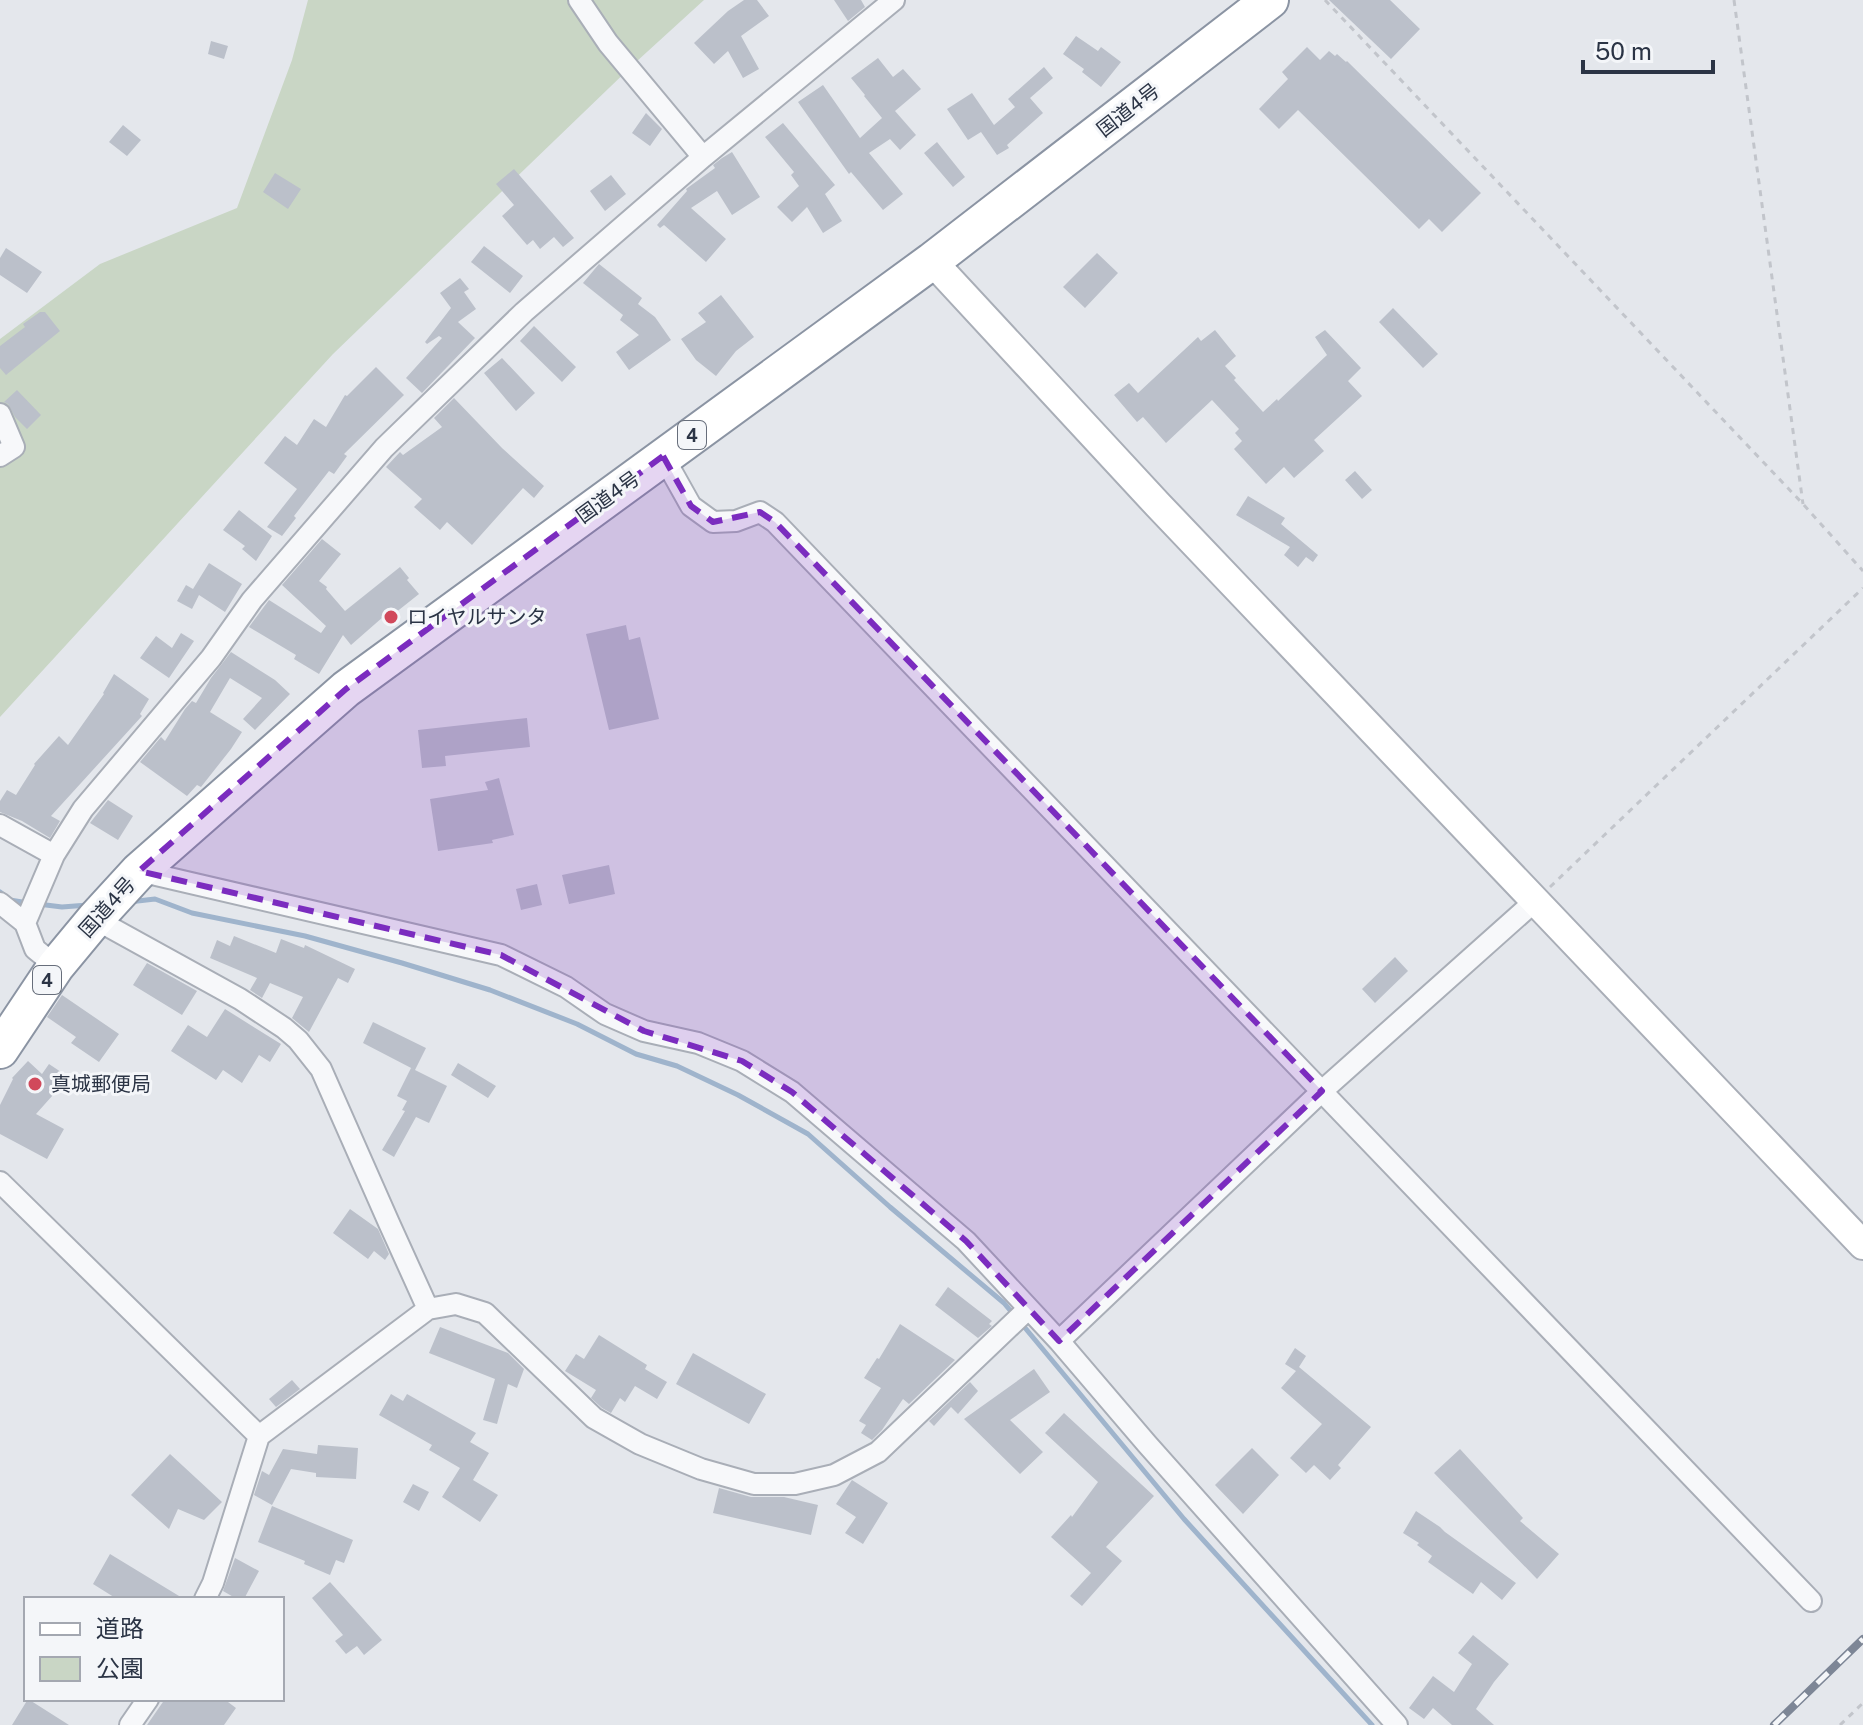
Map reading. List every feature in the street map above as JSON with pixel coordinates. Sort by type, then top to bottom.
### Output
[{"type":"highway","name":"国道4号","points":[[0,1050],[56,966],[133,878],[346,689],[932,261],[1270,0]]},
{"type":"street","points":[[579,0],[608,43],[703,157]]},
{"type":"street","points":[[56,966],[35,949],[27,919],[54,855],[83,809],[211,658],[252,600],[384,448],[524,312],[703,157],[894,0]]},
{"type":"street","points":[[932,261],[1158,505],[1863,1245]]},
{"type":"street","points":[[0,414],[14,447],[0,456]]},
{"type":"street","points":[[663,456],[691,506],[713,522],[736,521],[760,512],[775,522],[1811,1601]]},
{"type":"street","points":[[0,825],[54,855]]},
{"type":"street","points":[[133,878],[501,955],[566,987],[605,1014],[644,1031],[698,1043],[742,1061],[792,1092],[966,1241],[1020,1316],[1059,1341],[1397,1725]]},
{"type":"street","points":[[1059,1341],[1322,1091],[1535,901]]},
{"type":"street","points":[[0,903],[27,919]]},
{"type":"street","points":[[97,917],[240,999],[298,1040],[321,1069],[428,1309]]},
{"type":"street","points":[[0,1182],[259,1436]]},
{"type":"street","points":[[206,1597],[259,1436],[428,1309],[456,1304],[485,1313],[594,1418],[640,1444],[701,1469],[754,1484],[795,1484],[834,1475],[878,1452],[1020,1316]]},
{"type":"street","points":[[130,1725],[147,1701]]},
{"type":"path","points":[[1325,0],[1863,571]]},
{"type":"path","points":[[1734,0],[1803,504]]},
{"type":"path","points":[[1535,901],[1863,588]]},
{"type":"path","points":[[1840,1725],[1863,1703]]},
{"type":"highlighted area","points":[[663,456],[691,506],[713,522],[760,512],[775,522],[1322,1091],[1059,1341],[966,1241],[792,1092],[742,1061],[644,1031],[501,955],[139,871],[346,689]]},
{"type":"green space","points":[[308,0],[704,0],[333,354],[0,717],[0,339],[100,264],[237,208],[292,60]]},
{"type":"building","points":[[744,0],[757,0],[769,16],[741,36],[759,69],[743,78],[728,51],[714,64],[694,43]]},
{"type":"building","points":[[834,0],[861,0],[865,7],[848,21]]},
{"type":"building","points":[[1329,0],[1390,0],[1420,29],[1391,59]]},
{"type":"building","points":[[1076,36],[1098,51],[1101,47],[1121,62],[1101,87],[1082,72],[1084,69],[1063,54]]},
{"type":"building","points":[[211,41],[228,46],[224,59],[208,54]]},
{"type":"building","points":[[1307,47],[1320,60],[1329,51],[1347,61],[1481,193],[1442,232],[1429,219],[1419,229],[1298,110],[1279,129],[1259,109],[1288,79],[1282,72]]},
{"type":"building","points":[[878,58],[893,77],[903,69],[921,89],[895,111],[916,135],[900,150],[890,139],[869,153],[903,194],[883,210],[851,172],[849,174],[798,102],[823,85],[860,138],[882,118],[851,78]]},
{"type":"building","points":[[1044,67],[1053,78],[1030,98],[1043,113],[1007,145],[1009,148],[997,155],[981,132],[968,140],[947,109],[972,93],[994,125],[1015,107],[1008,99]]},
{"type":"building","points":[[646,113],[662,129],[650,146],[632,133]]},
{"type":"building","points":[[783,123],[835,185],[825,194],[842,221],[823,233],[807,207],[792,222],[777,207],[799,186],[791,175],[794,172],[765,137]]},
{"type":"building","points":[[123,125],[141,140],[127,156],[109,142]]},
{"type":"building","points":[[937,142],[965,177],[953,187],[924,153]]},
{"type":"building","points":[[732,152],[760,197],[732,215],[717,191],[691,208],[726,239],[706,262],[664,225],[660,228],[657,225],[686,189]]},
{"type":"building","points":[[514,169],[574,238],[563,247],[554,237],[540,249],[533,240],[527,245],[502,216],[514,205],[496,184]]},
{"type":"building","points":[[275,173],[301,189],[288,209],[263,192]]},
{"type":"building","points":[[611,175],[626,194],[605,211],[590,191]]},
{"type":"building","points":[[484,246],[523,276],[510,293],[471,262]]},
{"type":"building","points":[[6,248],[42,272],[27,293],[0,275],[0,258]]},
{"type":"building","points":[[1097,253],[1118,273],[1085,308],[1063,287]]},
{"type":"building","points":[[599,264],[642,298],[638,304],[655,317],[671,340],[629,370],[616,352],[639,335],[620,320],[623,315],[583,283]]},
{"type":"building","points":[[460,278],[469,289],[464,292],[476,309],[458,322],[475,338],[422,393],[406,378],[442,338],[439,336],[427,344],[425,342],[451,308],[440,293]]},
{"type":"building","points":[[721,295],[754,337],[736,351],[716,376],[696,360],[681,339],[706,322],[698,313]]},
{"type":"building","points":[[1393,308],[1438,354],[1423,368],[1379,322]]},
{"type":"building","points":[[40,312],[45,312],[60,331],[6,375],[0,368],[0,346]]},
{"type":"building","points":[[534,326],[576,367],[562,382],[520,341]]},
{"type":"building","points":[[1215,330],[1236,356],[1225,366],[1263,412],[1327,355],[1315,337],[1325,330],[1361,368],[1348,381],[1362,396],[1314,440],[1324,451],[1294,478],[1284,467],[1266,484],[1234,449],[1242,441],[1235,433],[1239,429],[1212,400],[1166,443],[1143,417],[1137,422],[1114,395],[1129,383],[1138,393],[1198,337],[1201,341]]},
{"type":"building","points":[[502,358],[535,393],[516,411],[484,373]]},
{"type":"building","points":[[376,367],[404,395],[344,454],[347,456],[334,474],[329,471],[282,536],[267,527],[297,489],[264,463],[285,436],[297,445],[314,419],[326,427],[345,395]]},
{"type":"building","points":[[17,390],[41,415],[27,429],[4,402]]},
{"type":"building","points":[[454,398],[544,486],[534,498],[523,488],[472,545],[447,522],[440,530],[414,507],[422,499],[386,467],[400,452],[403,455],[442,427],[434,418]]},
{"type":"building","points":[[1355,471],[1372,490],[1362,499],[1345,480]]},
{"type":"building","points":[[1248,496],[1285,518],[1281,524],[1318,555],[1313,562],[1306,557],[1298,567],[1284,555],[1290,547],[1236,515]]},
{"type":"building","points":[[239,510],[272,536],[256,561],[242,549],[245,546],[223,530]]},
{"type":"building","points":[[322,539],[341,554],[319,581],[345,611],[400,567],[419,594],[385,621],[383,617],[351,645],[343,635],[319,674],[294,659],[296,655],[249,627],[269,600],[321,633],[326,626],[282,585]]},
{"type":"building","points":[[209,563],[242,584],[225,612],[199,595],[192,609],[177,601],[186,585],[193,589]]},
{"type":"building","points":[[626,625],[629,640],[640,637],[659,719],[609,730],[586,634]]},
{"type":"building","points":[[181,633],[194,641],[169,678],[140,658],[156,636],[172,648]]},
{"type":"building","points":[[231,652],[275,680],[290,694],[255,730],[243,719],[262,698],[230,678],[210,712],[242,732],[201,787],[197,785],[187,796],[140,762],[161,737],[165,741],[185,709],[192,701],[196,703]]},
{"type":"building","points":[[114,674],[149,699],[140,714],[142,716],[51,816],[60,821],[50,838],[0,812],[0,801],[7,790],[16,795],[34,764],[59,736],[68,745],[104,694]]},
{"type":"building","points":[[527,718],[530,747],[445,756],[446,766],[422,768],[418,730]]},
{"type":"building","points":[[499,778],[514,835],[492,840],[493,843],[438,851],[430,799],[488,790],[485,782]]},
{"type":"building","points":[[108,800],[133,816],[118,840],[90,823]]},
{"type":"building","points":[[609,865],[615,894],[569,904],[562,875]]},
{"type":"building","points":[[537,884],[542,905],[521,910],[516,889]]},
{"type":"building","points":[[234,936],[276,953],[281,939],[304,948],[305,945],[355,969],[348,983],[338,978],[309,1032],[292,1018],[303,997],[270,983],[262,998],[250,990],[257,978],[210,958],[217,940],[230,946]]},
{"type":"building","points":[[1395,957],[1408,971],[1375,1003],[1362,989]]},
{"type":"building","points":[[147,963],[197,991],[182,1015],[133,985]]},
{"type":"building","points":[[62,995],[119,1034],[99,1062],[71,1043],[76,1037],[47,1017]]},
{"type":"building","points":[[225,1009],[281,1044],[270,1062],[259,1055],[242,1083],[223,1070],[216,1080],[171,1051],[188,1025],[207,1037]]},
{"type":"building","points":[[373,1022],[426,1048],[415,1070],[363,1043]]},
{"type":"building","points":[[28,1061],[42,1074],[49,1064],[67,1076],[36,1114],[64,1129],[47,1159],[0,1134],[0,1105],[12,1078]]},
{"type":"building","points":[[458,1063],[496,1086],[488,1098],[451,1075]]},
{"type":"building","points":[[411,1068],[447,1086],[429,1123],[416,1117],[394,1157],[382,1150],[405,1111],[402,1110],[407,1101],[397,1096]]},
{"type":"building","points":[[350,1209],[378,1229],[389,1254],[385,1260],[374,1251],[368,1259],[333,1233]]},
{"type":"building","points":[[948,1287],[992,1321],[989,1324],[992,1326],[978,1338],[935,1305]]},
{"type":"building","points":[[900,1324],[955,1360],[909,1404],[903,1399],[872,1440],[861,1433],[866,1425],[859,1421],[881,1388],[864,1378]]},
{"type":"building","points":[[440,1327],[508,1353],[524,1369],[517,1388],[508,1384],[497,1424],[483,1420],[495,1379],[429,1353]]},
{"type":"building","points":[[599,1335],[647,1365],[645,1369],[667,1382],[657,1399],[635,1386],[625,1402],[620,1398],[611,1413],[591,1398],[596,1390],[565,1371],[576,1354],[584,1359]]},
{"type":"building","points":[[1295,1348],[1306,1356],[1299,1367],[1371,1427],[1338,1465],[1341,1468],[1330,1480],[1314,1465],[1306,1473],[1290,1458],[1322,1424],[1281,1388],[1296,1371],[1285,1364]]},
{"type":"building","points":[[693,1353],[766,1394],[749,1424],[676,1384]]},
{"type":"building","points":[[1034,1369],[1050,1392],[1010,1420],[1043,1452],[1020,1474],[964,1419]]},
{"type":"building","points":[[292,1380],[300,1389],[276,1407],[269,1399]]},
{"type":"building","points":[[970,1382],[978,1391],[958,1414],[951,1407],[934,1426],[929,1421]]},
{"type":"building","points":[[391,1394],[403,1401],[407,1394],[476,1433],[470,1442],[489,1453],[473,1480],[498,1495],[480,1522],[442,1497],[460,1468],[429,1450],[432,1445],[379,1415]]},
{"type":"building","points":[[1064,1413],[1154,1496],[1106,1547],[1122,1561],[1082,1606],[1070,1596],[1091,1573],[1051,1537],[1072,1517],[1098,1482],[1045,1433]]},
{"type":"building","points":[[318,1445],[358,1448],[356,1479],[316,1477],[316,1473],[291,1469],[272,1505],[254,1495],[262,1471],[269,1475],[283,1449],[317,1454]]},
{"type":"building","points":[[1252,1448],[1279,1475],[1243,1514],[1215,1485]]},
{"type":"building","points":[[1460,1449],[1523,1518],[1520,1521],[1559,1554],[1537,1579],[1434,1473]]},
{"type":"building","points":[[170,1454],[222,1502],[204,1520],[178,1509],[169,1529],[131,1495]]},
{"type":"building","points":[[852,1480],[888,1503],[863,1544],[845,1533],[856,1517],[836,1504]]},
{"type":"building","points":[[413,1484],[429,1492],[419,1511],[403,1502]]},
{"type":"building","points":[[719,1488],[751,1497],[784,1497],[818,1505],[811,1535],[713,1513]]},
{"type":"building","points":[[272,1506],[353,1540],[344,1563],[336,1560],[330,1575],[258,1542]]},
{"type":"building","points":[[1416,1511],[1516,1583],[1502,1600],[1481,1582],[1473,1594],[1428,1562],[1432,1556],[1403,1533]]},
{"type":"building","points":[[110,1554],[181,1597],[114,1597],[93,1584]]},
{"type":"building","points":[[235,1558],[259,1571],[245,1597],[234,1597],[223,1591]]},
{"type":"building","points":[[330,1582],[382,1640],[364,1655],[357,1646],[346,1654],[335,1641],[343,1635],[312,1598]]},
{"type":"building","points":[[1473,1635],[1509,1664],[1476,1709],[1494,1725],[1452,1725],[1433,1708],[1424,1719],[1409,1708],[1433,1676],[1454,1692],[1472,1664],[1458,1653]]},
{"type":"building","points":[[27,1701],[31,1701],[69,1725],[12,1725]]},
{"type":"building","points":[[164,1701],[227,1701],[236,1708],[224,1725],[147,1725]]},
{"type":"waterway","points":[[0,892],[10,900],[28,903]]},
{"type":"waterway","points":[[129,902],[155,899],[192,913],[305,936],[402,963],[490,990],[577,1024],[636,1054],[677,1066],[808,1134],[1004,1303],[1014,1315]]},
{"type":"waterway","points":[[38,904],[62,907],[88,905]]},
{"type":"waterway","points":[[1021,1323],[1184,1519],[1372,1725]]},
{"type":"railway","points":[[1774,1725],[1863,1639]]},
{"type":"place","name":"ロイヤルサンタ","points":[[391,617]]},
{"type":"place","name":"真城郵便局","points":[[35,1084]]}]
